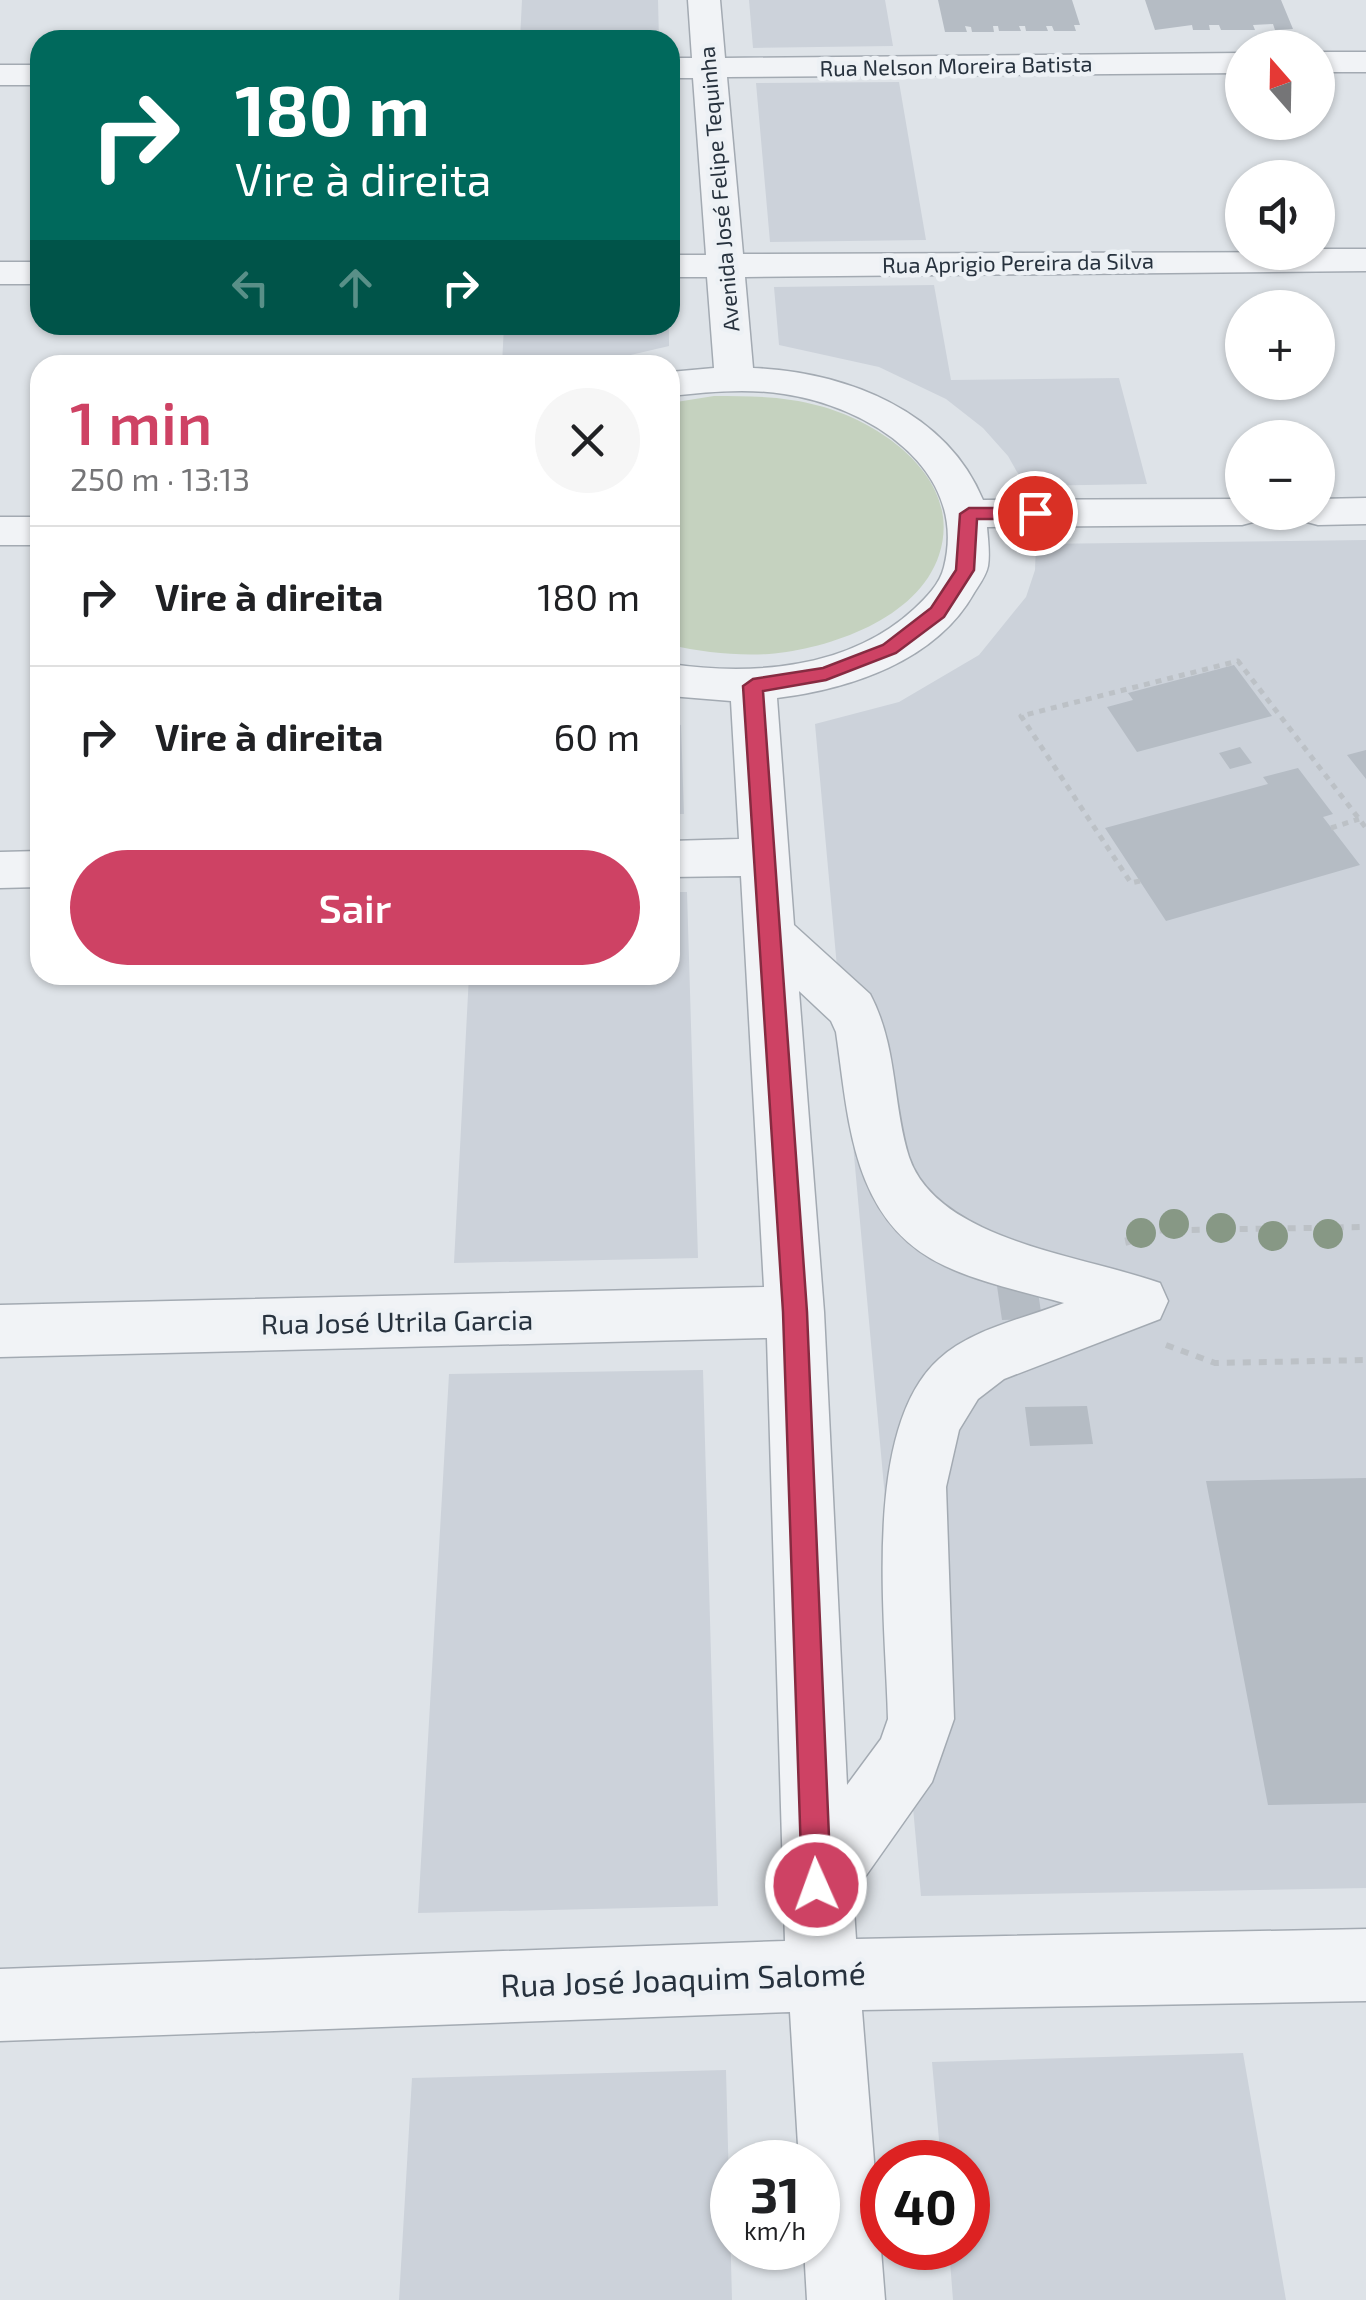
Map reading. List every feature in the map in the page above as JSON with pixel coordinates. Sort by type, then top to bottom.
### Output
[{"type":"street","name":"Avenida José Felipe Tequinha","points":[[704,0],[734,377]]},
{"type":"street","points":[[1335,62],[1366,62]]},
{"type":"street","name":"Rua Nelson Moreira Batista","points":[[680,68],[1225,63]]},
{"type":"street","points":[[0,75],[30,74]]},
{"type":"street","name":"Rua Aprigio Pereira da Silva","points":[[680,266],[1366,260]]},
{"type":"street","points":[[0,273],[30,272]]},
{"type":"street","points":[[680,383],[734,377],[787,383],[843,397],[893,419],[932,449],[960,485],[969,514],[965,570],[938,613],[890,649],[826,674],[753,686],[680,681]]},
{"type":"street","points":[[969,514],[1225,512]]},
{"type":"street","points":[[1335,512],[1366,512]]},
{"type":"street","points":[[0,531],[30,531]]},
{"type":"street","points":[[753,686],[795,1312],[816,1885],[846,2300]]},
{"type":"street","points":[[680,858],[765,857]]},
{"type":"street","points":[[0,870],[30,869]]},
{"type":"street","points":[[771,934],[852,1009],[862,1032],[882,1158],[904,1202],[932,1230],[966,1249],[1139,1301],[983,1360],[957,1380],[931,1422],[915,1486],[920,1719],[908,1758],[816,1885]]},
{"type":"street","name":"Rua José Utrila Garcia","points":[[0,1331],[795,1312]]},
{"type":"street","name":"Rua José Joaquim Salomé","points":[[0,2005],[823,1975],[1366,1965]]},
{"type":"path","points":[[1140,881],[1132,884],[1021,716],[1238,661],[1366,828]]},
{"type":"path","points":[[1331,828],[1360,820]]},
{"type":"path","points":[[1130,1248],[1126,1231],[1366,1227]]},
{"type":"path","points":[[1163,1344],[1215,1364],[1366,1360]]},
{"type":"shaded area","points":[[522,0],[658,0],[659,30],[520,30]]},
{"type":"shaded area","points":[[749,0],[885,0],[893,46],[753,48]]},
{"type":"shaded area","points":[[899,82],[926,240],[770,242],[756,83]]},
{"type":"shaded area","points":[[934,285],[951,380],[1119,378],[1147,484],[1025,486],[1008,456],[983,428],[946,399],[879,367],[779,345],[774,287]]},
{"type":"shaded area","points":[[504,335],[669,335],[669,346],[631,355],[502,355]]},
{"type":"shaded area","points":[[1366,540],[1366,1888],[921,1896],[815,724],[899,702],[979,655],[1026,597],[1035,570],[1036,544]]},
{"type":"shaded area","points":[[680,725],[681,725],[684,814],[680,814]]},
{"type":"shaded area","points":[[680,892],[687,892],[698,1258],[454,1263],[468,985],[680,985]]},
{"type":"shaded area","points":[[703,1370],[718,1906],[418,1913],[449,1374]]},
{"type":"shaded area","points":[[1243,2053],[1286,2300],[953,2300],[951,2270],[990,2270],[990,2140],[939,2140],[932,2062]]},
{"type":"shaded area","points":[[726,2070],[728,2140],[710,2140],[710,2270],[731,2270],[732,2300],[399,2300],[412,2078]]},
{"type":"green space","points":[[714,396],[781,398],[844,414],[892,441],[929,479],[940,502],[944,528],[939,555],[928,577],[892,613],[869,627],[818,645],[769,654],[731,654],[680,647],[680,401]]},
{"type":"building","points":[[938,0],[1072,0],[1080,25],[1074,25],[1076,31],[1054,31],[1052,26],[1046,26],[1048,31],[1026,31],[1025,26],[1019,26],[1021,31],[999,31],[998,26],[993,26],[994,32],[972,32],[971,27],[965,26],[967,32],[945,32]]},
{"type":"building","points":[[1145,0],[1281,0],[1293,29],[1275,30],[1273,24],[1253,25],[1255,30],[1221,30],[1219,25],[1209,25],[1210,30],[1193,30],[1192,25],[1155,30]]},
{"type":"building","points":[[1234,665],[1272,716],[1137,752],[1107,707],[1133,700],[1128,693]]},
{"type":"building","points":[[1240,747],[1252,763],[1230,769],[1219,753]]},
{"type":"building","points":[[1366,750],[1366,779],[1347,755]]},
{"type":"building","points":[[1298,768],[1333,814],[1323,817],[1360,865],[1166,921],[1105,828],[1268,784],[1263,777]]},
{"type":"building","points":[[1037,1285],[1042,1319],[1002,1320],[997,1286]]},
{"type":"building","points":[[1087,1406],[1093,1444],[1030,1446],[1025,1407]]},
{"type":"building","points":[[1366,1478],[1366,1803],[1268,1805],[1206,1481]]},
{"type":"route","points":[[816,1885],[795,1312],[753,686],[826,674],[890,649],[938,613],[965,570],[969,514],[1035,513]]}]
